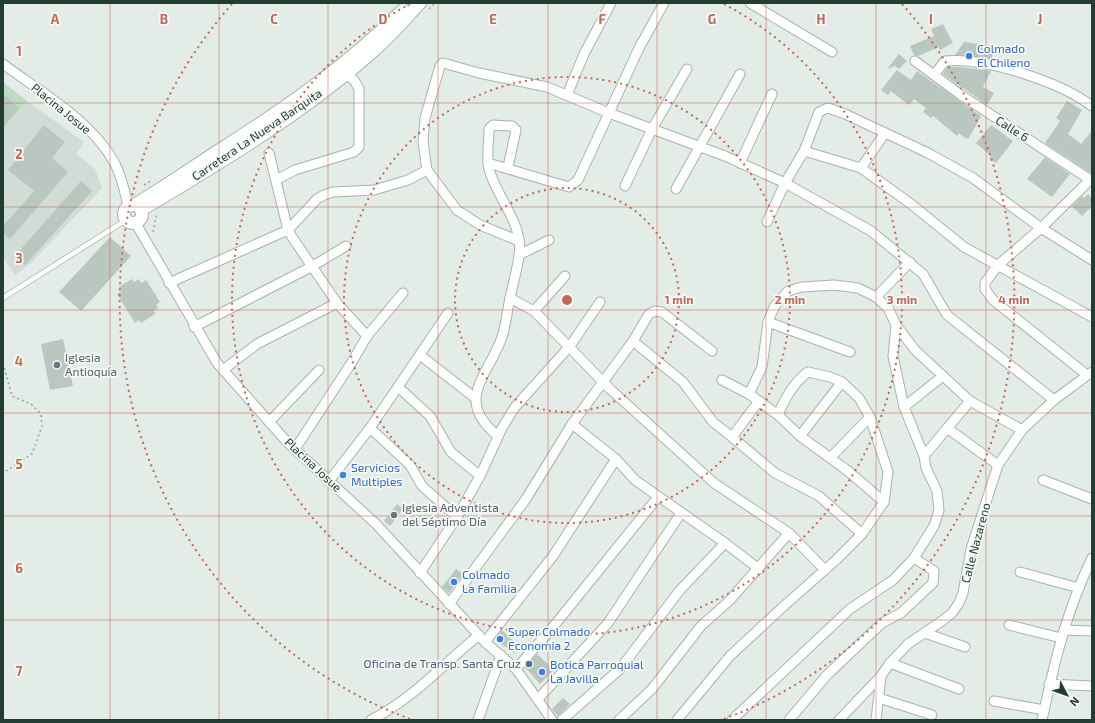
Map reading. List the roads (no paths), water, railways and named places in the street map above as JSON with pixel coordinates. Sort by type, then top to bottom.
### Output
[{"type":"street","name":"Carretera La Nueva Barquita","points":[[134,207],[264,134],[318,95],[345,74],[410,3]]},
{"type":"street","name":"Carretera La Nueva Barquita","points":[[134,207],[258,126],[368,50],[420,3]]},
{"type":"street","points":[[567,95],[584,54],[611,3]]},
{"type":"street","points":[[488,163],[508,167],[564,186],[572,185],[578,180],[639,48],[664,3]]},
{"type":"street","points":[[750,3],[832,52]]},
{"type":"street","points":[[934,75],[945,61],[955,60],[992,65],[1009,69],[1053,85],[1078,96],[1092,106]]},
{"type":"street","name":"Calle 6","points":[[915,61],[961,95],[1091,180]]},
{"type":"street","points":[[520,241],[480,224],[457,210],[427,170],[422,142],[425,118],[440,66],[443,63],[480,73],[547,87],[609,113],[701,147],[785,183],[871,231],[910,262],[923,274],[947,315],[1054,400]]},
{"type":"street","name":"Placina Josue","points":[[3,64],[67,111],[92,133],[114,162],[134,207]]},
{"type":"street","points":[[625,186],[652,129],[687,69]]},
{"type":"street","points":[[276,180],[295,170],[354,152],[359,147],[359,90],[354,80],[345,74]]},
{"type":"street","points":[[676,189],[701,147],[740,74]]},
{"type":"street","points":[[740,163],[772,94]]},
{"type":"street","points":[[767,222],[785,183],[804,151],[816,116],[824,109],[828,108],[845,114],[928,153],[973,178],[1041,228],[1092,260]]},
{"type":"street","points":[[498,436],[487,428],[479,413],[475,398],[481,377],[502,337],[520,255],[520,241],[513,217],[496,187],[488,163],[489,129],[491,127],[512,126],[516,130],[508,167]]},
{"type":"street","points":[[861,168],[885,133]]},
{"type":"street","points":[[804,151],[861,168],[912,204],[953,239],[1092,317]]},
{"type":"street","points":[[269,153],[288,230],[311,267],[337,303],[367,336]]},
{"type":"street","points":[[169,283],[288,230],[317,199],[324,195],[333,192],[374,190],[408,180],[427,170]]},
{"type":"street","points":[[1090,374],[987,295],[985,283],[998,265],[1041,228],[1091,180]]},
{"type":"street","points":[[130,221],[141,216],[134,207]]},
{"type":"street","name":"Placina Josue","points":[[130,221],[169,283],[194,327],[223,370],[295,449],[376,524],[482,639],[516,669],[552,720]]},
{"type":"street","points":[[520,255],[550,240]]},
{"type":"street","points":[[194,327],[311,267],[346,246]]},
{"type":"street","points":[[876,296],[910,262]]},
{"type":"street","points":[[534,311],[565,276]]},
{"type":"street","points":[[750,394],[762,368],[768,322],[774,307],[788,291],[802,287],[834,285],[858,288],[876,296],[888,308],[896,326],[915,350],[970,401],[1022,430]]},
{"type":"street","points":[[295,449],[352,362],[367,336],[403,293]]},
{"type":"street","points":[[510,298],[534,311],[603,380],[714,483],[789,534],[825,570]]},
{"type":"street","points":[[420,573],[457,517],[480,476],[498,436],[515,407],[570,346],[600,302]]},
{"type":"street","points":[[223,370],[257,344],[337,303]]},
{"type":"street","points":[[449,604],[526,499],[572,424],[633,341],[649,314],[655,311],[662,312],[712,350]]},
{"type":"street","points":[[330,481],[370,428],[448,313]]},
{"type":"street","points":[[768,322],[850,352]]},
{"type":"street","points":[[732,720],[850,609],[892,580],[914,558],[934,526],[939,510],[937,491],[926,468],[924,456],[904,407],[894,356],[896,326]]},
{"type":"street","points":[[633,341],[683,382],[713,422],[775,473],[819,496],[862,534]]},
{"type":"street","points":[[420,355],[475,398]]},
{"type":"street","points":[[269,422],[319,370]]},
{"type":"street","points":[[677,720],[730,656],[784,605],[825,570],[862,534],[884,502],[888,472],[870,417],[859,398],[842,382],[830,377],[808,372],[794,386],[783,403],[778,415]]},
{"type":"street","name":"Calle Nazareno","points":[[876,720],[882,676],[890,663],[908,644],[952,613],[959,604],[963,593],[971,549],[998,465],[1022,430],[1054,400],[1090,374]]},
{"type":"street","points":[[904,407],[943,376]]},
{"type":"street","points":[[722,380],[750,394],[778,415],[800,436],[831,457],[884,502]]},
{"type":"street","points":[[800,436],[842,382]]},
{"type":"street","points":[[398,387],[430,416],[451,452],[480,476]]},
{"type":"street","points":[[732,437],[759,401]]},
{"type":"street","points":[[924,456],[970,401]]},
{"type":"street","points":[[831,457],[870,417]]},
{"type":"street","points":[[572,424],[616,459],[635,480],[725,543],[758,569]]},
{"type":"street","points":[[370,428],[410,465],[422,486],[457,517]]},
{"type":"street","points":[[947,428],[998,465]]},
{"type":"street","points":[[371,720],[383,714],[418,690],[450,658],[482,639],[553,556],[616,459]]},
{"type":"street","points":[[1043,480],[1092,499]]},
{"type":"street","points":[[516,669],[553,628],[658,497]]},
{"type":"street","points":[[538,699],[608,623],[681,512]]},
{"type":"street","points":[[619,720],[652,689],[701,626],[729,601],[789,534]]},
{"type":"street","points":[[562,720],[620,669],[680,590],[725,543]]},
{"type":"street","points":[[789,720],[827,675],[882,624],[901,613],[934,583],[934,570],[914,558]]},
{"type":"street","points":[[1042,720],[1062,634],[1079,588],[1088,576],[1092,558]]},
{"type":"street","points":[[1020,572],[1079,588]]},
{"type":"street","points":[[1009,625],[1062,634],[1092,631]]},
{"type":"street","points":[[925,633],[965,647]]},
{"type":"street","points":[[478,720],[501,655]]},
{"type":"street","points":[[890,663],[959,690]]},
{"type":"street","points":[[839,720],[882,676]]},
{"type":"street","points":[[1050,684],[1092,686]]},
{"type":"street","points":[[879,698],[932,715]]},
{"type":"street","points":[[994,701],[1044,710]]},
{"type":"lane","points":[[3,298],[130,221]]},
{"type":"place","name":"Colmado El Chileno","points":[[969,56]]},
{"type":"place","name":"Iglesia Antioquía","points":[[57,365]]},
{"type":"place","name":"Servicios Multiples","points":[[343,475]]},
{"type":"place","name":"Iglesia Adventista del Séptimo Día","points":[[394,515]]},
{"type":"place","name":"Colmado La Familia","points":[[454,582]]},
{"type":"place","name":"Super Colmado Economia 2","points":[[500,639]]},
{"type":"place","name":"Oficina de Transp. Santa Cruz","points":[[529,664]]},
{"type":"place","name":"Botica Parroquial La Javilla","points":[[542,672]]}]
